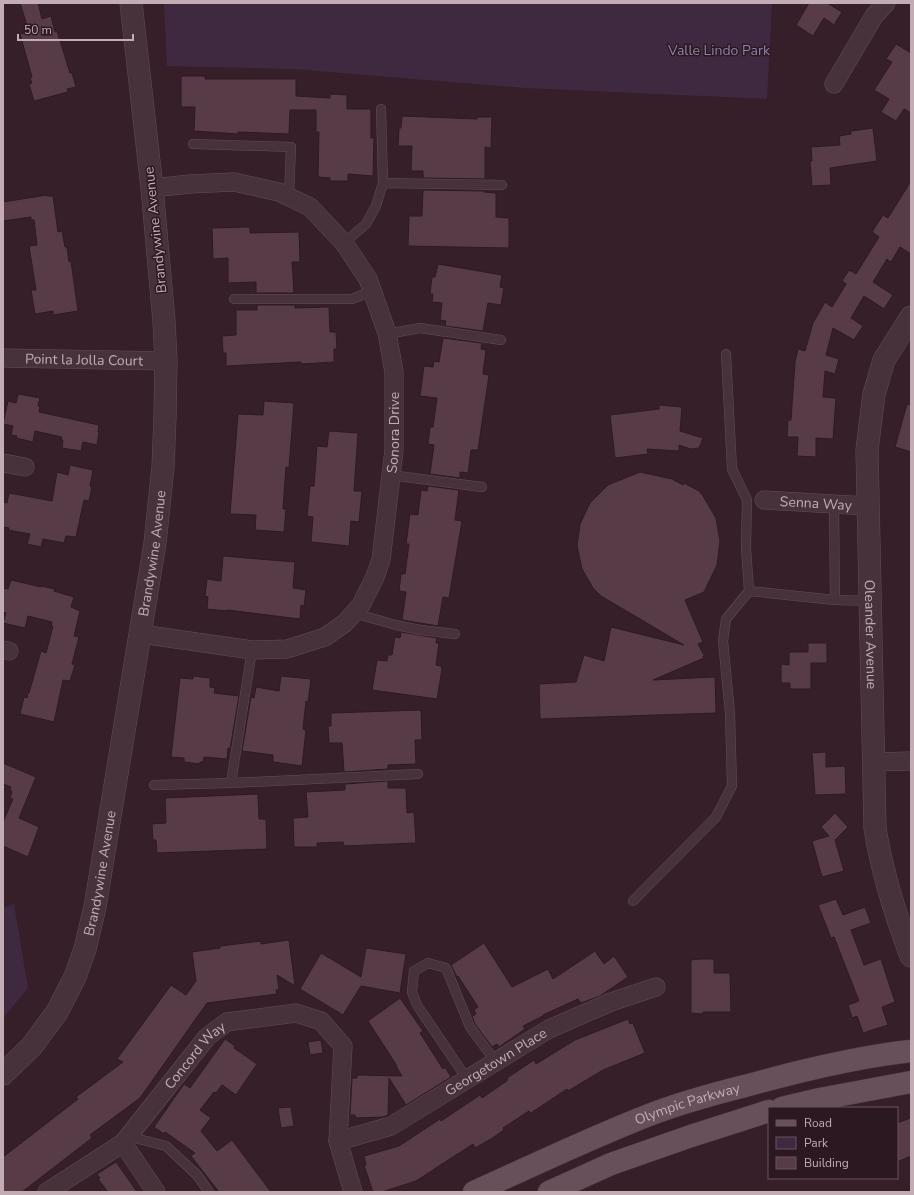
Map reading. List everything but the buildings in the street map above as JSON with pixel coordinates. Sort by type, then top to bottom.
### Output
[{"type":"main road","name":"Olympic Parkway","points":[[474,1192],[567,1150],[650,1115],[712,1095],[779,1076],[834,1064],[911,1051]]},
{"type":"main road","points":[[786,1107],[820,1098],[911,1082]]},
{"type":"main road","points":[[549,1192],[611,1164],[768,1111]]},
{"type":"street","name":"Brandywine Avenue","points":[[3,1074],[32,1046],[56,1012],[75,977],[85,948],[95,907],[155,543],[163,467],[166,361],[164,321],[152,188],[131,3]]},
{"type":"street","points":[[834,84],[874,16],[886,3]]},
{"type":"street","name":"Sonora Drive","points":[[141,634],[252,650],[287,649],[325,637],[345,623],[361,605],[375,577],[381,560],[394,450],[394,372],[387,334],[368,279],[344,243],[310,207],[279,192],[234,182],[190,184],[152,188]]},
{"type":"street","name":"Oleander Avenue","points":[[911,317],[884,360],[874,394],[867,450],[875,828],[880,859],[911,956]]},
{"type":"street","name":"Point la Jolla Court","points":[[3,358],[166,361]]},
{"type":"street","points":[[3,463],[25,467]]},
{"type":"street","name":"Senna Way","points":[[756,500],[868,506]]},
{"type":"street","points":[[873,762],[911,761]]},
{"type":"street","name":"Georgetown Place","points":[[338,1141],[391,1126],[548,1029],[611,1002],[656,987]]},
{"type":"street","name":"Concord Way","points":[[47,1192],[125,1139],[207,1036],[227,1022],[296,1013],[321,1021],[343,1046],[338,1141],[353,1192]]},
{"type":"street","points":[[125,1139],[156,1192]]},
{"type":"lane","points":[[344,243],[366,224],[376,206],[383,182],[381,109]]},
{"type":"lane","points":[[193,144],[291,147],[289,196]]},
{"type":"lane","points":[[383,182],[502,185]]},
{"type":"lane","points":[[234,299],[352,299],[372,291]]},
{"type":"lane","points":[[387,334],[420,328],[501,340]]},
{"type":"lane","points":[[633,901],[716,817],[732,786],[730,712],[723,641],[726,619],[749,591],[746,548],[756,500],[732,469],[726,354]]},
{"type":"lane","points":[[390,475],[482,487]]},
{"type":"lane","points":[[834,504],[835,600]]},
{"type":"lane","points":[[749,591],[835,600],[870,601]]},
{"type":"lane","points":[[353,614],[420,630],[455,634]]},
{"type":"lane","points":[[231,783],[252,650]]},
{"type":"lane","points":[[154,785],[231,783],[418,774]]},
{"type":"lane","points":[[467,1079],[417,1005],[412,992],[414,970],[428,963],[446,968],[470,1027],[496,1061]]},
{"type":"lane","points":[[125,1139],[166,1146],[197,1175],[209,1192]]},
{"type":"green space","name":"Valle Lindo Park","points":[[164,3],[772,3],[767,99],[526,88],[293,69],[167,66]]},
{"type":"green space","points":[[14,904],[28,988],[3,1018],[3,908]]}]
